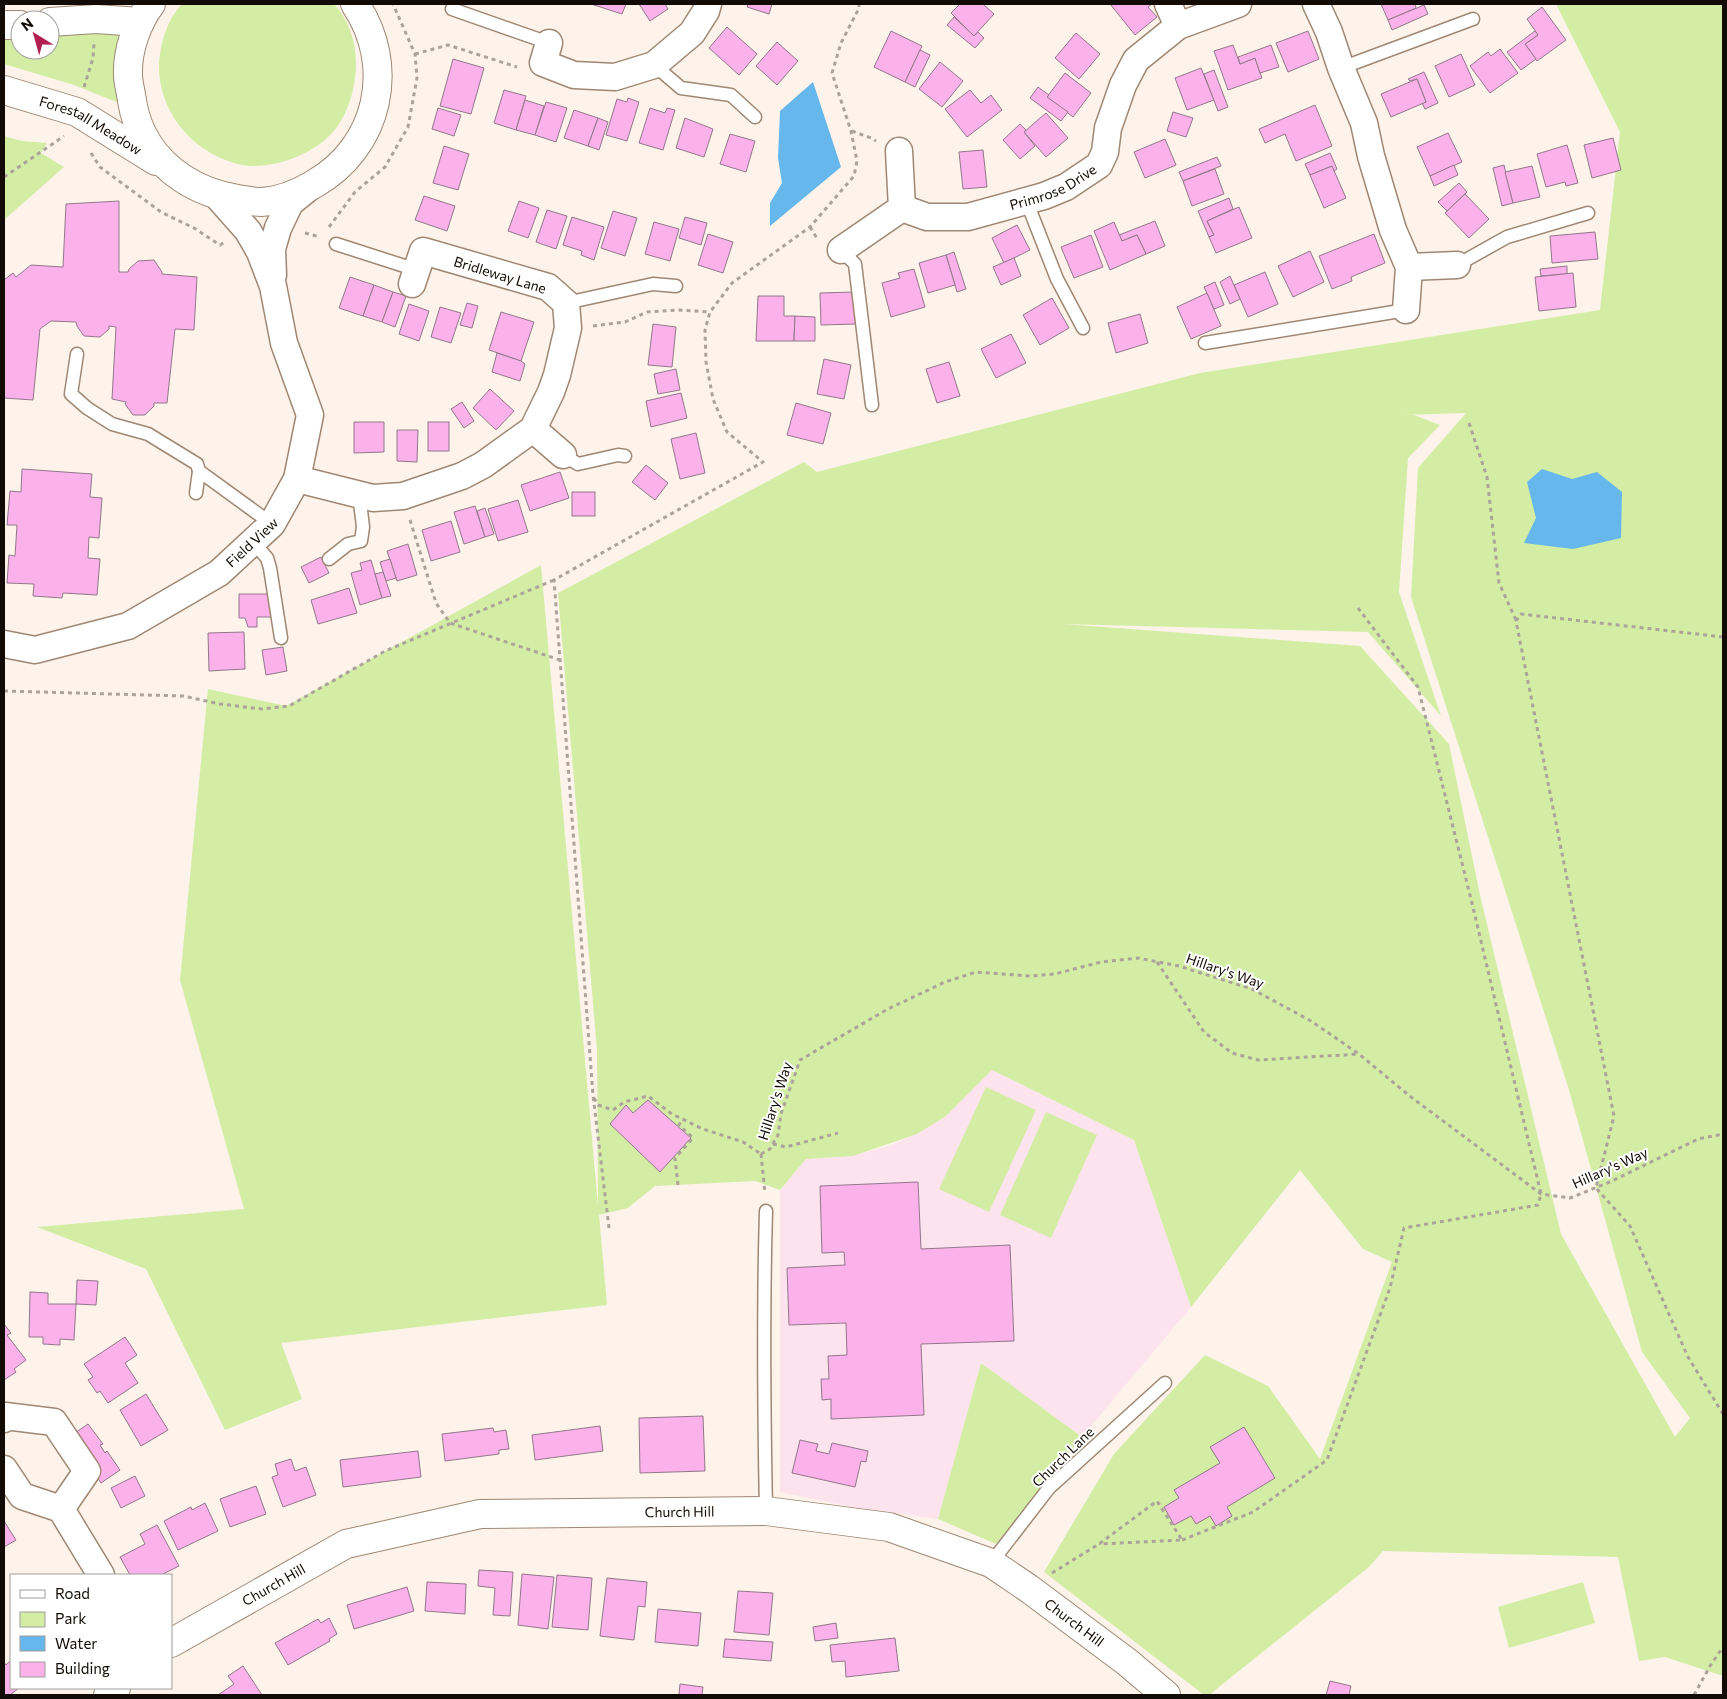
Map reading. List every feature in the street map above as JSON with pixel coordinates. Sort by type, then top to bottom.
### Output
[{"type":"street","points":[[546,53],[574,75],[615,77],[654,65],[692,33],[706,11],[708,4]]},
{"type":"street","name":"Primrose Drive","points":[[902,208],[927,217],[968,217],[1044,196],[1066,187],[1098,165],[1105,152],[1108,128],[1122,85],[1136,60],[1173,15],[1238,4]]},
{"type":"street","points":[[1316,4],[1329,32],[1341,68],[1364,123],[1371,156],[1393,230],[1409,267],[1406,310]]},
{"type":"street","points":[[60,21],[146,13],[131,49],[128,75],[134,116],[144,137],[153,151],[172,171],[193,186],[217,196],[261,202],[285,197],[329,176],[343,163],[367,128],[376,102],[378,69],[372,38],[361,7]]},
{"type":"street","name":"Forestall Meadow","points":[[4,90],[71,124],[172,171]]},
{"type":"street","points":[[841,250],[902,208],[899,151]]},
{"type":"street","name":"Field View","points":[[4,644],[35,650],[128,626],[219,573],[272,524],[297,479],[310,414],[284,343],[273,286],[272,249],[278,228],[290,203],[311,186]]},
{"type":"street","name":"Field View","points":[[217,196],[248,232],[260,252],[273,286]]},
{"type":"street","name":"Bridleway Lane","points":[[414,277],[423,251],[548,287],[566,303]]},
{"type":"street","points":[[1409,267],[1458,264]]},
{"type":"street","points":[[297,479],[373,498],[403,496],[462,476],[483,465],[533,430],[557,375],[568,328],[566,303]]},
{"type":"street","points":[[533,430],[563,455]]},
{"type":"street","points":[[4,1417],[54,1422],[87,1471],[61,1510]]},
{"type":"street","points":[[4,1469],[22,1496],[61,1510],[100,1574]]},
{"type":"street","name":"Church Hill","points":[[172,1642],[346,1544],[365,1539],[480,1514],[766,1511],[889,1527],[991,1563],[1028,1588],[1127,1662],[1166,1695]]},
{"type":"lane","points":[[452,9],[546,53]]},
{"type":"lane","points":[[1341,68],[1473,19]]},
{"type":"lane","points":[[654,65],[681,88],[731,95],[755,117]]},
{"type":"lane","points":[[1026,200],[1058,280],[1083,328]]},
{"type":"lane","points":[[1458,264],[1507,237],[1588,213]]},
{"type":"lane","points":[[336,244],[414,277]]},
{"type":"lane","points":[[841,250],[856,264],[872,405]]},
{"type":"lane","points":[[566,303],[653,284],[676,286]]},
{"type":"lane","points":[[1205,343],[1406,310]]},
{"type":"lane","points":[[77,354],[71,394],[87,408],[112,424],[148,434],[197,464],[200,471],[272,524]]},
{"type":"lane","points":[[563,455],[578,464],[618,455],[625,456]]},
{"type":"lane","points":[[196,492],[200,471]]},
{"type":"lane","points":[[329,559],[348,544],[361,541],[363,527],[359,494]]},
{"type":"lane","points":[[253,542],[267,558],[270,568],[281,638]]},
{"type":"lane","points":[[766,1211],[763,1386],[766,1511]]},
{"type":"lane","name":"Church Lane","points":[[991,1563],[1049,1488],[1165,1383]]},
{"type":"path","points":[[4,691],[183,696],[220,704],[262,709],[289,706],[385,651],[449,621],[554,580],[763,462],[727,432],[713,399],[706,362],[705,330],[710,312],[732,284],[810,227],[854,176],[857,161],[851,131],[832,73],[841,43],[859,8],[859,4]]},
{"type":"path","points":[[72,139],[71,124],[93,58],[96,19]]},
{"type":"path","points":[[415,54],[448,45],[524,69],[546,53]]},
{"type":"path","points":[[55,133],[71,124]]},
{"type":"path","points":[[4,177],[71,124]]},
{"type":"path","points":[[87,147],[100,167],[161,212],[194,228],[220,245]]},
{"type":"path","points":[[568,328],[625,322],[647,312],[678,310],[710,312]]},
{"type":"path","points":[[1470,423],[1487,477],[1499,583],[1516,621],[1614,1116],[1596,1188],[1630,1226],[1688,1357],[1723,1414]]},
{"type":"path","points":[[403,496],[436,603],[449,621],[560,660]]},
{"type":"path","points":[[554,580],[593,1095],[609,1228]]},
{"type":"path","points":[[1099,1544],[1182,1540],[1253,1512],[1326,1460],[1390,1288],[1404,1228],[1538,1206],[1541,1194],[1471,899],[1418,687],[1358,608]]},
{"type":"path","points":[[1516,621],[1521,614],[1723,638]]},
{"type":"path","name":"Hillary's Way","points":[[761,1154],[770,1149],[778,1135],[781,1114],[800,1060],[888,1009],[945,982],[976,972],[1030,976],[1055,974],[1101,962],[1138,958],[1179,966],[1252,990],[1311,1021],[1360,1054],[1418,1102],[1541,1194],[1570,1198],[1596,1188],[1698,1139],[1723,1134]]},
{"type":"path","points":[[1156,962],[1204,1032],[1232,1053],[1258,1060],[1360,1054]]},
{"type":"path","points":[[593,1095],[598,1105],[613,1110],[624,1102],[648,1096],[672,1114],[704,1129],[743,1142],[761,1154],[766,1211]]},
{"type":"path","points":[[678,1185],[675,1158],[693,1138],[679,1125],[683,1119]]},
{"type":"path","points":[[773,1144],[786,1147],[838,1133]]},
{"type":"path","points":[[1028,1588],[1099,1544],[1157,1500],[1182,1540]]},
{"type":"path","points":[[1694,1695],[1710,1666],[1723,1648]]},
{"type":"shaded area","points":[[992,1070],[1134,1140],[1191,1307],[1082,1437],[981,1363],[938,1519],[857,1508],[780,1492],[780,1190],[806,1159],[853,1156],[892,1145],[917,1134],[946,1116]]},
{"type":"green space","points":[[182,4],[334,4],[347,22],[351,33],[356,55],[356,67],[353,89],[346,112],[332,133],[324,141],[303,154],[278,163],[254,166],[225,160],[208,152],[194,141],[172,114],[164,98],[160,80],[159,62],[163,39],[172,17]]},
{"type":"green space","points":[[1556,4],[1723,4],[1723,1676],[1665,1657],[1639,1661],[1618,1557],[1383,1551],[1369,1567],[1209,1695],[1204,1695],[1044,1572],[1114,1454],[1205,1355],[1268,1386],[1320,1459],[1392,1262],[1363,1249],[1300,1170],[1191,1307],[1134,1140],[992,1070],[946,1116],[917,1134],[853,1156],[806,1159],[780,1190],[755,1181],[655,1186],[628,1208],[599,1215],[607,1305],[281,1343],[302,1399],[225,1430],[146,1269],[37,1227],[244,1209],[180,980],[208,689],[286,706],[541,565],[598,1206],[597,1050],[558,593],[804,462],[817,472],[1200,373],[1600,310],[1620,132]],"holes":[[[1466,413],[1418,468],[1411,597],[1569,1090],[1642,1352],[1690,1418],[1675,1437],[1561,1234],[1480,895],[1449,744],[1360,646],[1063,624],[1368,632],[1441,716],[1399,592],[1408,458],[1440,425],[1414,415],[1402,415]]]},
{"type":"green space","points":[[119,32],[116,66],[119,103],[74,85],[4,64],[4,38],[10,38],[10,60],[60,60],[60,35]]},
{"type":"green space","points":[[4,136],[22,141],[47,143],[41,153],[64,167],[4,220]]},
{"type":"green space","points":[[986,1087],[1036,1110],[989,1212],[939,1189]]},
{"type":"green space","points":[[1046,1112],[1097,1135],[1051,1238],[1000,1215]]},
{"type":"green space","points":[[981,1363],[1082,1437],[996,1544],[938,1519]]},
{"type":"green space","points":[[1583,1582],[1595,1623],[1509,1648],[1498,1607]]},
{"type":"water","points":[[813,82],[841,167],[770,226],[770,203],[782,183],[778,158],[780,111]]},
{"type":"water","points":[[1542,469],[1572,479],[1597,472],[1622,492],[1621,538],[1573,549],[1524,543],[1536,518],[1527,482]]},
{"type":"building","points":[[591,4],[626,4],[622,14]]},
{"type":"building","points":[[639,4],[665,4],[668,9],[650,21]]},
{"type":"building","points":[[748,4],[772,4],[769,14],[747,7]]},
{"type":"building","points":[[960,4],[983,4],[994,14],[974,36],[951,13]]},
{"type":"building","points":[[1110,4],[1152,4],[1148,7],[1157,17],[1135,35]]},
{"type":"building","points":[[1381,4],[1415,4],[1416,8],[1388,20]]},
{"type":"building","points":[[1424,5],[1428,14],[1392,30],[1388,20]]},
{"type":"building","points":[[1542,7],[1566,40],[1537,61],[1525,44],[1538,35],[1527,19]]},
{"type":"building","points":[[954,17],[974,36],[978,32],[984,38],[975,48],[947,25]]},
{"type":"building","points":[[727,27],[757,54],[739,75],[709,48]]},
{"type":"building","points":[[891,31],[922,46],[905,82],[874,67]]},
{"type":"building","points":[[1308,31],[1319,59],[1288,72],[1276,43]]},
{"type":"building","points":[[1535,31],[1538,35],[1525,44],[1536,59],[1521,70],[1507,52]]},
{"type":"building","points":[[1076,33],[1100,54],[1079,79],[1055,58]]},
{"type":"building","points":[[777,42],[798,61],[777,85],[756,66]]},
{"type":"building","points":[[1233,45],[1240,64],[1255,58],[1262,78],[1228,90],[1214,51]]},
{"type":"building","points":[[1271,45],[1279,67],[1260,73],[1255,58],[1240,64],[1238,57]]},
{"type":"building","points":[[1500,49],[1518,73],[1490,93],[1470,66],[1488,52],[1491,56]]},
{"type":"building","points":[[920,50],[930,55],[915,87],[905,82]]},
{"type":"building","points":[[1461,54],[1475,85],[1449,97],[1435,66]]},
{"type":"building","points":[[453,59],[484,68],[471,114],[440,106]]},
{"type":"building","points":[[940,62],[963,81],[942,107],[919,89]]},
{"type":"building","points":[[1201,68],[1214,100],[1187,110],[1175,78]]},
{"type":"building","points":[[1214,70],[1228,107],[1218,111],[1204,74]]},
{"type":"building","points":[[1424,72],[1438,103],[1425,109],[1422,103],[1426,102],[1417,79],[1410,81],[1408,79]]},
{"type":"building","points":[[1065,73],[1091,93],[1073,117],[1047,97]]},
{"type":"building","points":[[1417,79],[1426,102],[1391,117],[1381,94]]},
{"type":"building","points":[[1038,87],[1049,95],[1047,97],[1068,112],[1061,121],[1030,98]]},
{"type":"building","points":[[504,90],[526,96],[516,130],[494,123]]},
{"type":"building","points":[[970,90],[981,103],[991,95],[1002,110],[967,137],[945,109]]},
{"type":"building","points":[[628,98],[639,102],[627,141],[606,135],[617,99],[627,102]]},
{"type":"building","points":[[525,100],[544,106],[535,135],[516,130]]},
{"type":"building","points":[[546,102],[567,108],[556,142],[535,135]]},
{"type":"building","points":[[1315,105],[1332,146],[1296,161],[1285,134],[1265,143],[1259,129]]},
{"type":"building","points":[[438,108],[461,115],[454,136],[432,129]]},
{"type":"building","points":[[650,108],[665,113],[667,108],[675,110],[663,150],[639,143]]},
{"type":"building","points":[[574,110],[598,118],[588,146],[564,138]]},
{"type":"building","points":[[1173,112],[1193,118],[1186,137],[1167,131]]},
{"type":"building","points":[[1046,113],[1068,138],[1046,157],[1024,132]]},
{"type":"building","points":[[598,118],[608,122],[599,150],[588,146]]},
{"type":"building","points":[[685,118],[713,129],[704,157],[676,148]]},
{"type":"building","points":[[1020,124],[1026,130],[1024,132],[1035,146],[1020,159],[1003,140]]},
{"type":"building","points":[[1448,133],[1462,162],[1430,176],[1417,147]]},
{"type":"building","points":[[730,134],[755,141],[746,172],[720,164]]},
{"type":"building","points":[[1613,138],[1621,170],[1592,178],[1584,145]]},
{"type":"building","points":[[1165,139],[1176,165],[1145,178],[1134,152]]},
{"type":"building","points":[[1567,145],[1578,183],[1566,186],[1565,182],[1546,187],[1537,154]]},
{"type":"building","points":[[444,146],[469,154],[458,190],[433,183]]},
{"type":"building","points":[[983,150],[987,187],[963,189],[959,152]]},
{"type":"building","points":[[1330,153],[1337,169],[1334,171],[1332,166],[1310,175],[1305,164]]},
{"type":"building","points":[[1217,157],[1221,166],[1183,181],[1179,172]]},
{"type":"building","points":[[1454,165],[1458,175],[1434,186],[1430,176]]},
{"type":"building","points":[[1504,165],[1513,203],[1502,206],[1493,168]]},
{"type":"building","points":[[1332,166],[1346,198],[1324,208],[1310,175]]},
{"type":"building","points":[[1532,166],[1540,197],[1513,203],[1505,172]]},
{"type":"building","points":[[1215,169],[1224,194],[1192,206],[1183,181]]},
{"type":"building","points":[[1459,183],[1467,192],[1447,211],[1438,202]]},
{"type":"building","points":[[1465,194],[1489,219],[1469,238],[1445,213]]},
{"type":"building","points":[[424,196],[455,206],[447,231],[415,220]]},
{"type":"building","points":[[1229,198],[1233,209],[1207,221],[1214,235],[1209,237],[1198,211]]},
{"type":"building","points":[[119,201],[119,272],[128,272],[138,261],[154,260],[162,274],[197,277],[194,330],[175,329],[167,403],[154,403],[154,406],[145,415],[133,415],[125,404],[126,402],[112,399],[116,327],[109,326],[109,329],[100,337],[84,336],[76,322],[51,321],[40,329],[33,400],[4,398],[4,280],[13,273],[16,277],[31,265],[63,267],[66,204]]},
{"type":"building","points":[[519,201],[539,208],[528,238],[508,231]]},
{"type":"building","points":[[1239,207],[1252,238],[1216,253],[1209,237],[1214,235],[1207,221]]},
{"type":"building","points":[[547,210],[567,216],[556,249],[536,242]]},
{"type":"building","points":[[613,211],[637,218],[625,256],[601,248]]},
{"type":"building","points":[[572,217],[604,227],[594,260],[581,255],[582,251],[563,245]]},
{"type":"building","points":[[685,217],[707,223],[701,245],[679,238]]},
{"type":"building","points":[[1155,221],[1165,246],[1146,254],[1137,235],[1122,241],[1119,235]]},
{"type":"building","points":[[654,222],[679,229],[670,261],[645,254]]},
{"type":"building","points":[[1114,222],[1122,241],[1137,235],[1146,254],[1110,270],[1094,231]]},
{"type":"building","points":[[1017,225],[1030,250],[1004,263],[992,238]]},
{"type":"building","points":[[1595,232],[1598,259],[1552,263],[1550,236]]},
{"type":"building","points":[[708,234],[733,242],[723,273],[698,265]]},
{"type":"building","points":[[1374,234],[1385,263],[1351,277],[1352,281],[1332,289],[1319,256]]},
{"type":"building","points":[[1091,235],[1103,267],[1074,278],[1061,247]]},
{"type":"building","points":[[1310,251],[1324,282],[1293,297],[1278,266]]},
{"type":"building","points":[[954,252],[966,289],[957,292],[946,255]]},
{"type":"building","points":[[946,255],[955,285],[928,293],[919,263]]},
{"type":"building","points":[[1014,258],[1021,276],[1001,285],[993,267]]},
{"type":"building","points":[[1567,266],[1567,274],[1541,276],[1540,269]]},
{"type":"building","points":[[914,269],[925,307],[891,317],[882,283],[900,278],[898,273]]},
{"type":"building","points":[[1265,272],[1278,304],[1248,317],[1234,285]]},
{"type":"building","points":[[1573,273],[1576,307],[1539,311],[1535,277]]},
{"type":"building","points":[[1230,276],[1240,299],[1230,304],[1220,282]]},
{"type":"building","points":[[350,277],[374,285],[363,316],[339,308]]},
{"type":"building","points":[[1215,282],[1224,305],[1214,309],[1204,287]]},
{"type":"building","points":[[374,285],[393,292],[382,322],[363,316]]},
{"type":"building","points":[[393,292],[406,296],[395,327],[382,322]]},
{"type":"building","points":[[854,292],[856,324],[821,325],[820,293]]},
{"type":"building","points":[[1207,293],[1221,326],[1191,339],[1177,307]]},
{"type":"building","points":[[758,296],[784,296],[784,316],[795,316],[794,341],[756,341]]},
{"type":"building","points":[[1052,298],[1069,328],[1040,345],[1023,315]]},
{"type":"building","points":[[467,303],[478,306],[472,328],[460,325]]},
{"type":"building","points":[[409,304],[429,311],[419,341],[399,334]]},
{"type":"building","points":[[440,307],[461,313],[451,343],[431,337]]},
{"type":"building","points":[[501,312],[534,322],[521,361],[489,350]]},
{"type":"building","points":[[1140,314],[1148,343],[1116,353],[1108,323]]},
{"type":"building","points":[[795,316],[815,317],[815,341],[794,341]]},
{"type":"building","points":[[653,324],[676,327],[672,367],[648,365]]},
{"type":"building","points":[[1011,334],[1026,363],[996,378],[981,349]]},
{"type":"building","points":[[497,353],[525,364],[520,381],[492,372]]},
{"type":"building","points":[[824,359],[851,365],[844,399],[817,394]]},
{"type":"building","points":[[949,362],[960,396],[937,403],[926,369]]},
{"type":"building","points":[[676,369],[680,390],[658,394],[654,374]]},
{"type":"building","points":[[490,389],[514,411],[496,430],[473,408]]},
{"type":"building","points":[[681,393],[687,418],[651,427],[646,401]]},
{"type":"building","points":[[462,402],[474,421],[464,428],[451,409]]},
{"type":"building","points":[[796,403],[831,413],[823,444],[787,435]]},
{"type":"building","points":[[354,422],[384,422],[384,452],[354,453]]},
{"type":"building","points":[[428,422],[449,422],[449,451],[428,451]]},
{"type":"building","points":[[397,430],[418,430],[417,462],[397,461]]},
{"type":"building","points":[[696,433],[705,473],[680,479],[671,439]]},
{"type":"building","points":[[646,465],[668,483],[655,500],[632,482]]},
{"type":"building","points":[[22,469],[92,474],[90,497],[102,498],[99,538],[89,537],[88,558],[100,559],[97,595],[63,593],[62,598],[33,596],[34,584],[7,583],[9,555],[15,556],[17,525],[7,525],[10,491],[21,492]]},
{"type":"building","points":[[560,472],[569,498],[530,511],[521,485]]},
{"type":"building","points":[[572,492],[595,492],[595,516],[572,516]]},
{"type":"building","points":[[518,500],[528,532],[498,541],[488,509]]},
{"type":"building","points":[[475,506],[485,537],[464,544],[454,512]]},
{"type":"building","points":[[485,508],[494,534],[485,537],[477,511]]},
{"type":"building","points":[[451,521],[460,552],[431,561],[422,530]]},
{"type":"building","points":[[408,544],[417,575],[397,581],[387,551]]},
{"type":"building","points":[[321,557],[329,573],[309,583],[301,567]]},
{"type":"building","points":[[390,559],[396,578],[386,581],[380,562]]},
{"type":"building","points":[[371,560],[382,598],[360,605],[351,573],[362,570],[360,563]]},
{"type":"building","points":[[383,572],[391,596],[382,598],[375,574]]},
{"type":"building","points":[[349,588],[357,613],[318,624],[311,600]]},
{"type":"building","points":[[239,594],[272,594],[272,617],[257,617],[257,627],[248,627],[245,618],[239,618]]},
{"type":"building","points":[[244,632],[245,669],[209,671],[208,633]]},
{"type":"building","points":[[283,647],[287,671],[266,675],[262,650]]},
{"type":"building","points":[[648,1100],[691,1138],[660,1172],[610,1124],[626,1105],[633,1113]]},
{"type":"building","points":[[918,1182],[921,1249],[1010,1245],[1014,1341],[921,1344],[924,1415],[831,1419],[831,1399],[822,1400],[821,1379],[829,1379],[828,1356],[847,1355],[846,1323],[789,1325],[787,1268],[845,1265],[844,1252],[822,1253],[820,1186]]},
{"type":"building","points":[[77,1280],[98,1281],[96,1305],[76,1304]]},
{"type":"building","points":[[30,1292],[48,1293],[48,1304],[76,1304],[74,1340],[60,1339],[60,1345],[43,1344],[43,1337],[29,1337]]},
{"type":"building","points":[[4,1324],[11,1333],[7,1335],[26,1360],[14,1369],[16,1372],[4,1380]]},
{"type":"building","points":[[125,1337],[137,1355],[125,1363],[138,1383],[108,1403],[100,1391],[97,1393],[88,1380],[93,1377],[84,1364]]},
{"type":"building","points":[[146,1394],[168,1430],[141,1446],[120,1410]]},
{"type":"building","points":[[703,1416],[705,1471],[640,1473],[639,1418]]},
{"type":"building","points":[[88,1424],[103,1444],[100,1445],[105,1453],[107,1451],[120,1470],[101,1483],[69,1437]]},
{"type":"building","points":[[600,1426],[603,1451],[535,1460],[532,1435]]},
{"type":"building","points":[[1244,1427],[1275,1478],[1227,1507],[1232,1516],[1216,1526],[1210,1516],[1196,1524],[1191,1516],[1174,1525],[1164,1507],[1179,1498],[1174,1490],[1220,1463],[1210,1447]]},
{"type":"building","points":[[493,1428],[494,1432],[506,1430],[509,1449],[499,1450],[499,1454],[445,1461],[442,1434]]},
{"type":"building","points":[[800,1440],[818,1444],[816,1451],[829,1454],[832,1443],[868,1451],[866,1462],[861,1461],[855,1487],[792,1473]]},
{"type":"building","points":[[418,1451],[421,1477],[343,1487],[340,1460]]},
{"type":"building","points":[[291,1459],[295,1471],[306,1467],[316,1495],[283,1507],[272,1477],[278,1475],[275,1464]]},
{"type":"building","points":[[135,1476],[145,1496],[121,1508],[111,1488]]},
{"type":"building","points":[[256,1486],[266,1514],[230,1527],[220,1499]]},
{"type":"building","points":[[205,1503],[218,1531],[178,1550],[164,1521],[191,1507],[192,1510]]},
{"type":"building","points":[[4,1521],[16,1540],[4,1547]]},
{"type":"building","points":[[157,1525],[179,1566],[163,1574],[129,1574],[120,1557],[145,1544],[140,1534]]},
{"type":"building","points":[[479,1570],[513,1572],[510,1616],[493,1615],[495,1588],[478,1586]]},
{"type":"building","points":[[522,1574],[554,1577],[548,1629],[518,1625]]},
{"type":"building","points":[[557,1575],[592,1578],[588,1630],[552,1627]]},
{"type":"building","points":[[607,1578],[647,1582],[645,1607],[638,1606],[634,1640],[600,1636]]},
{"type":"building","points":[[427,1582],[466,1584],[465,1614],[425,1611]]},
{"type":"building","points":[[407,1587],[414,1611],[354,1629],[347,1605]]},
{"type":"building","points":[[738,1591],[773,1593],[769,1635],[734,1632]]},
{"type":"building","points":[[658,1609],[701,1613],[698,1646],[655,1642]]},
{"type":"building","points":[[329,1618],[337,1634],[329,1639],[330,1641],[288,1665],[275,1643],[318,1619],[321,1623]]},
{"type":"building","points":[[836,1623],[838,1638],[815,1641],[813,1627]]},
{"type":"building","points":[[895,1638],[899,1671],[846,1677],[845,1661],[832,1662],[830,1645]]},
{"type":"building","points":[[725,1639],[773,1642],[771,1661],[723,1657]]},
{"type":"building","points":[[10,1661],[10,1689],[18,1689],[10,1695],[4,1695],[4,1662],[6,1665]]},
{"type":"building","points":[[243,1666],[262,1695],[218,1695],[234,1684],[228,1676]]},
{"type":"building","points":[[1330,1681],[1351,1686],[1349,1695],[1326,1695]]},
{"type":"building","points":[[680,1684],[703,1687],[702,1695],[679,1695]]}]
